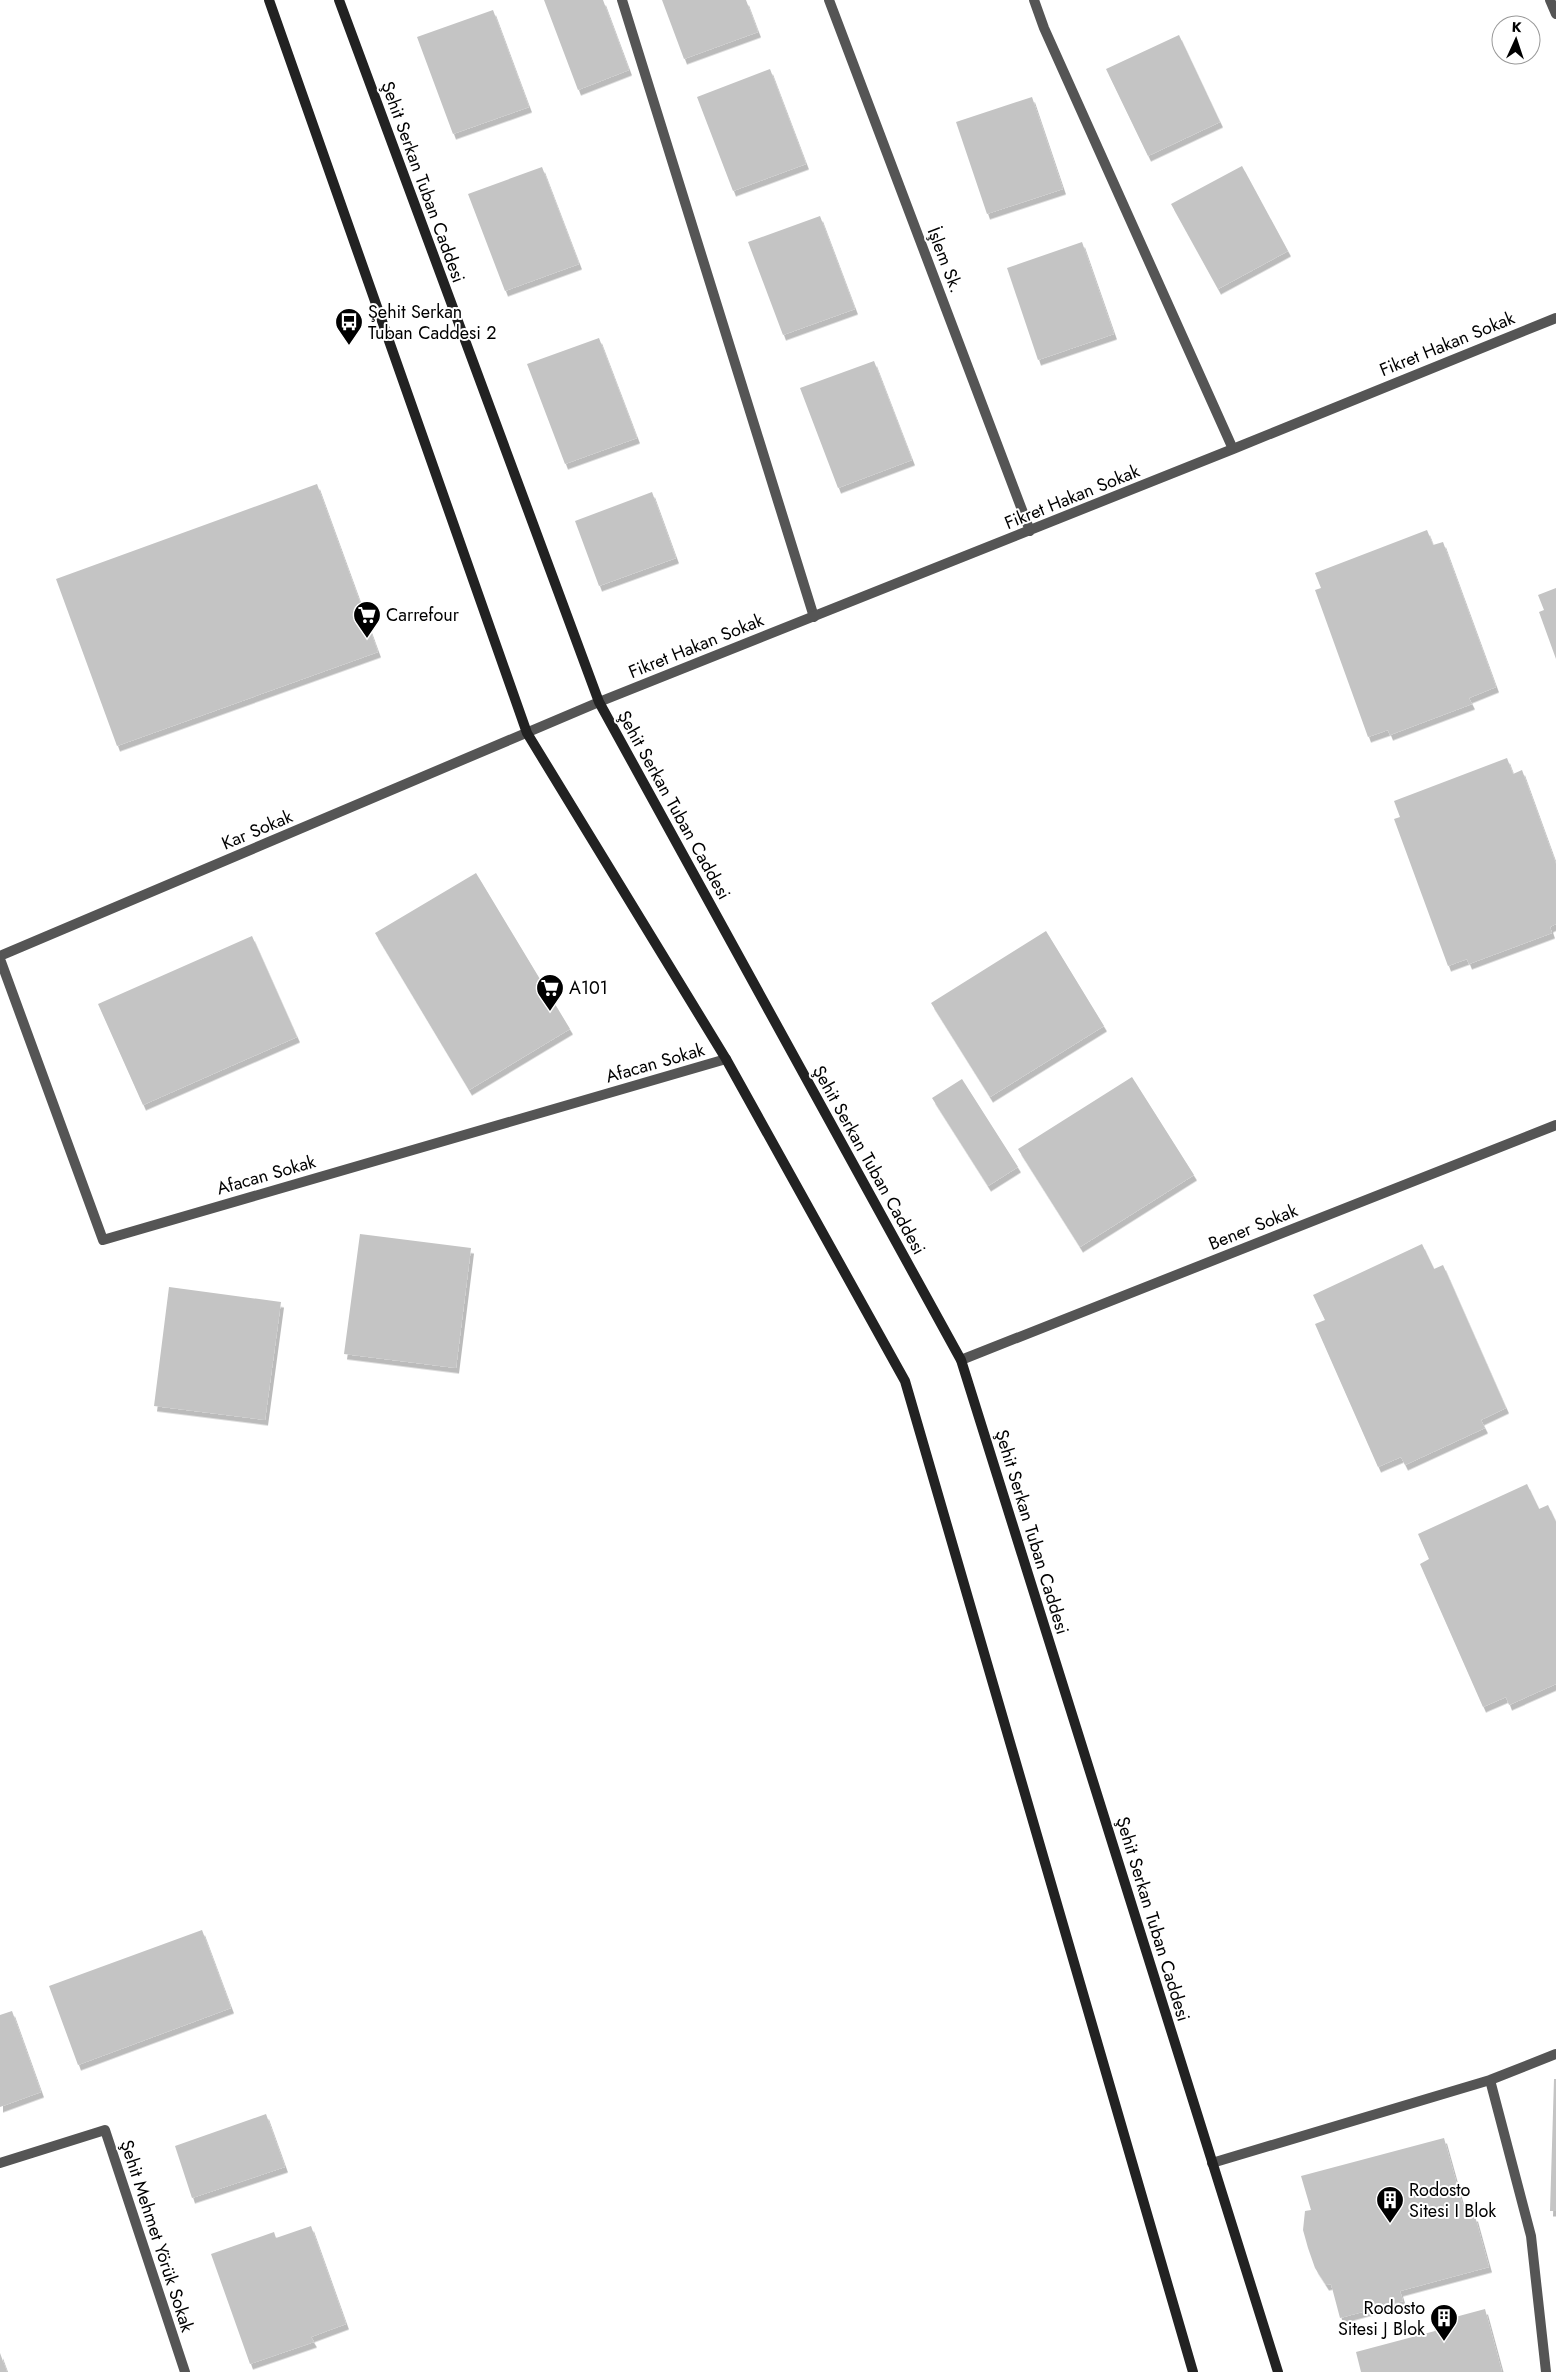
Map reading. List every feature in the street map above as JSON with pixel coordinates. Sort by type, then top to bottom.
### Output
[{"type":"main road","points":[[269,0],[527,733],[726,1059],[905,1381],[1193,2372]]},
{"type":"main road","name":"Şehit Serkan Tuban Caddesi","points":[[339,0],[599,702],[961,1360],[1278,2372]]},
{"type":"street","points":[[622,0],[814,617]]},
{"type":"street","name":"İşlem Sk.","points":[[829,0],[1030,531]]},
{"type":"street","points":[[1034,0],[1044,28],[1234,449]]},
{"type":"street","points":[[1550,0],[1556,14]]},
{"type":"street","name":"Fikret Hakan Sokak","points":[[527,733],[599,702],[1030,531],[1556,318]]},
{"type":"street","name":"Kar Sokak","points":[[0,958],[527,733]]},
{"type":"street","name":"Afacan Sokak","points":[[0,958],[102,1240],[726,1059]]},
{"type":"street","name":"Bener Sokak","points":[[961,1360],[1556,1125]]},
{"type":"street","points":[[1212,2162],[1490,2080],[1556,2054]]},
{"type":"street","points":[[1490,2080],[1531,2236],[1546,2372]]},
{"type":"street","name":"Şehit Mehmet Yörük Sokak","points":[[0,2163],[105,2130],[185,2372]]},
{"type":"building","points":[[544,0],[603,0],[629,70],[578,90]]},
{"type":"building","points":[[662,0],[746,0],[758,32],[684,59]]},
{"type":"building","points":[[493,10],[529,107],[453,134],[417,37]]},
{"type":"building","points":[[1179,35],[1220,122],[1148,156],[1106,69]]},
{"type":"building","points":[[770,69],[806,164],[733,191],[697,97]]},
{"type":"building","points":[[1032,97],[1063,189],[987,214],[956,122]]},
{"type":"building","points":[[1242,166],[1288,251],[1218,289],[1171,204]]},
{"type":"building","points":[[542,167],[579,264],[505,291],[468,194]]},
{"type":"building","points":[[820,216],[855,309],[783,335],[748,242]]},
{"type":"building","points":[[1082,242],[1114,334],[1038,360],[1007,268]]},
{"type":"building","points":[[599,338],[637,438],[565,464],[527,364]]},
{"type":"building","points":[[874,361],[912,460],[838,488],[800,388]]},
{"type":"building","points":[[317,484],[378,652],[117,746],[56,579]]},
{"type":"building","points":[[652,492],[676,558],[599,586],[575,521]]},
{"type":"building","points":[[1427,530],[1433,545],[1443,542],[1496,687],[1469,698],[1472,704],[1390,735],[1388,730],[1368,737],[1315,590],[1321,588],[1315,573]]},
{"type":"building","points":[[1556,588],[1556,659],[1539,612],[1544,610],[1538,595]]},
{"type":"building","points":[[1507,758],[1513,774],[1522,770],[1556,864],[1556,924],[1550,927],[1552,933],[1469,964],[1467,959],[1448,966],[1394,819],[1400,817],[1394,801]]},
{"type":"building","points":[[476,873],[570,1029],[469,1090],[375,933]]},
{"type":"building","points":[[1046,931],[1104,1026],[990,1097],[931,1003]]},
{"type":"building","points":[[252,936],[297,1037],[143,1105],[98,1004]]},
{"type":"building","points":[[1132,1077],[1194,1175],[1080,1247],[1018,1149]]},
{"type":"building","points":[[962,1079],[1018,1167],[988,1186],[932,1098]]},
{"type":"building","points":[[360,1234],[471,1248],[456,1368],[344,1354]]},
{"type":"building","points":[[1422,1244],[1434,1269],[1443,1265],[1506,1408],[1481,1420],[1485,1428],[1405,1465],[1401,1457],[1378,1467],[1315,1324],[1325,1320],[1313,1295]]},
{"type":"building","points":[[169,1287],[281,1302],[265,1420],[154,1406]]},
{"type":"building","points":[[1527,1484],[1539,1509],[1548,1505],[1556,1522],[1556,1684],[1509,1705],[1506,1697],[1483,1707],[1420,1564],[1429,1559],[1418,1534]]},
{"type":"building","points":[[202,1930],[231,2008],[78,2065],[49,1986]]},
{"type":"building","points":[[12,2011],[41,2092],[0,2107],[0,2015]]},
{"type":"building","points":[[1554,2079],[1556,2079],[1556,2211],[1550,2211]]},
{"type":"building","points":[[266,2114],[285,2167],[192,2198],[175,2146]]},
{"type":"building","name":"Rodosto Sitesi I Blok","points":[[1444,2138],[1466,2217],[1475,2216],[1489,2267],[1400,2291],[1403,2301],[1340,2318],[1331,2284],[1326,2285],[1315,2268],[1303,2230],[1305,2211],[1311,2210],[1301,2176]]},
{"type":"building","points":[[311,2226],[346,2324],[311,2337],[314,2342],[250,2364],[211,2254],[274,2232],[276,2238]]},
{"type":"building","name":"Rodosto Sitesi J Blok","points":[[1485,2309],[1502,2372],[1361,2372],[1356,2352],[1435,2331],[1433,2323]]},
{"type":"building","points":[[0,2353],[7,2372],[0,2372]]},
{"type":"place","name":"Şehit Serkan Tuban Caddesi 2","points":[[349,346]]},
{"type":"place","name":"Carrefour","points":[[367,639]]},
{"type":"place","name":"A101","points":[[550,1012]]},
{"type":"place","name":"Rodosto Sitesi I Blok","points":[[1390,2224]]},
{"type":"place","name":"Rodosto Sitesi J Blok","points":[[1444,2342]]}]
